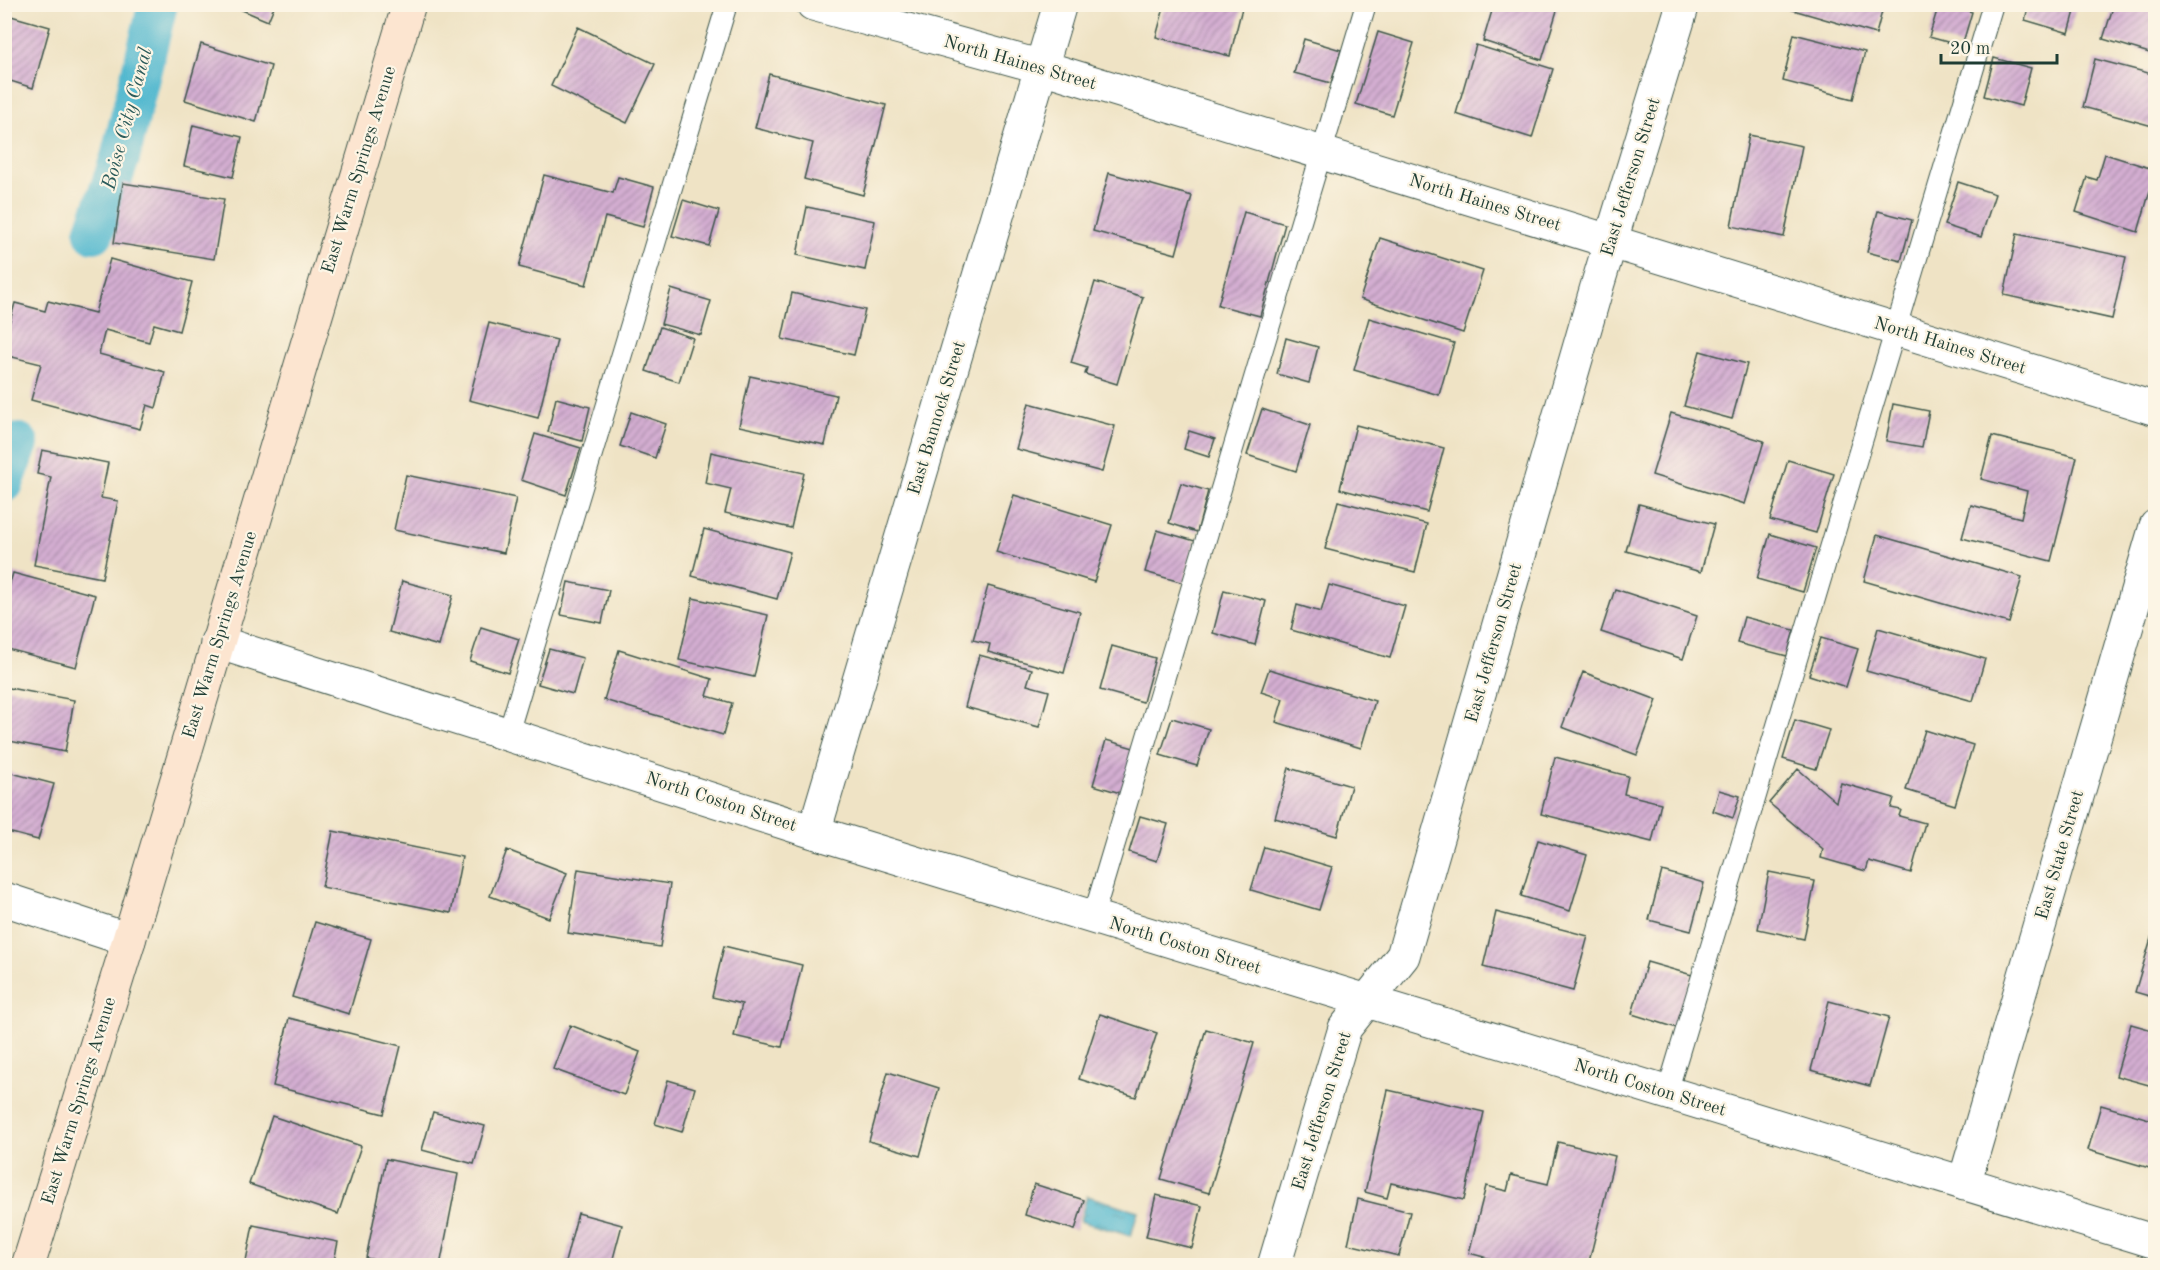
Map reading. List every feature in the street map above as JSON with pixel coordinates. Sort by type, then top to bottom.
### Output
[{"type":"street","name":"East Warm Springs Avenue","points":[[28,1266],[129,939],[409,4]]},
{"type":"street","name":"North Haines Street","points":[[813,4],[1042,67],[2156,409]]},
{"type":"street","name":"East Bannock Street","points":[[813,832],[1060,4]]},
{"type":"street","name":"East Jefferson Street","points":[[1274,1266],[1345,1028],[1402,956],[1683,4]]},
{"type":"street","name":"East State Street","points":[[1964,1184],[2156,526]]},
{"type":"street","name":"North Coston Street","points":[[218,642],[813,832],[2156,1242]]},
{"type":"street","points":[[4,899],[129,939]]},
{"type":"lane","points":[[508,734],[727,4]]},
{"type":"lane","points":[[1093,917],[1366,4]]},
{"type":"lane","points":[[1666,1093],[1993,4]]},
{"type":"water","points":[[1087,1196],[1138,1211],[1131,1236],[1080,1221]]},
{"type":"building","points":[[228,4],[275,4],[268,21]]},
{"type":"building","points":[[1165,4],[1243,4],[1230,56],[1156,37]]},
{"type":"building","points":[[1494,4],[1559,4],[1542,60],[1483,41]]},
{"type":"building","points":[[1784,4],[1884,4],[1876,34],[1783,7]]},
{"type":"building","points":[[1939,4],[1972,12],[1962,46],[1929,37]]},
{"type":"building","points":[[2029,4],[2077,4],[2069,33],[2025,20]]},
{"type":"building","points":[[2114,4],[2156,6],[2156,55],[2103,39]]},
{"type":"building","points":[[4,14],[50,27],[33,88],[4,79]]},
{"type":"building","points":[[578,27],[655,64],[627,123],[551,86]]},
{"type":"building","points":[[1378,32],[1414,43],[1392,115],[1356,104]]},
{"type":"building","points":[[1794,34],[1865,52],[1853,99],[1783,81]]},
{"type":"building","points":[[1304,39],[1341,50],[1331,83],[1294,73]]},
{"type":"building","points":[[201,44],[271,66],[256,122],[185,100]]},
{"type":"building","points":[[1476,45],[1553,69],[1532,138],[1456,114]]},
{"type":"building","points":[[1994,58],[2031,68],[2021,106],[1984,96]]},
{"type":"building","points":[[2095,59],[2156,75],[2156,127],[2083,107]]},
{"type":"building","points":[[769,74],[886,105],[863,195],[804,179],[813,143],[755,128]]},
{"type":"building","points":[[193,125],[242,137],[233,177],[184,166]]},
{"type":"building","points":[[1749,135],[1802,146],[1784,237],[1731,226]]},
{"type":"building","points":[[2105,154],[2156,170],[2138,232],[2076,212],[2087,177],[2097,180]]},
{"type":"building","points":[[1109,173],[1192,196],[1176,254],[1093,231]]},
{"type":"building","points":[[544,175],[613,193],[618,177],[654,187],[643,227],[605,217],[586,285],[519,267]]},
{"type":"building","points":[[1958,182],[1995,194],[1981,237],[1944,225]]},
{"type":"building","points":[[123,183],[224,199],[214,259],[114,243]]},
{"type":"building","points":[[683,200],[719,211],[709,246],[672,236]]},
{"type":"building","points":[[807,207],[875,221],[865,270],[797,255]]},
{"type":"building","points":[[1878,211],[1912,220],[1901,261],[1867,252]]},
{"type":"building","points":[[1244,212],[1285,224],[1260,316],[1218,305]]},
{"type":"building","points":[[2017,234],[2126,257],[2112,319],[2004,295]]},
{"type":"building","points":[[1380,238],[1483,271],[1463,333],[1360,299]]},
{"type":"building","points":[[110,259],[192,282],[179,331],[154,324],[149,342],[105,330],[99,354],[165,372],[156,408],[147,405],[140,429],[31,400],[41,364],[4,355],[4,342],[15,303],[45,311],[48,301],[95,313]]},
{"type":"building","points":[[1095,282],[1143,297],[1117,384],[1085,374],[1087,368],[1071,363]]},
{"type":"building","points":[[671,289],[711,301],[701,335],[661,324]]},
{"type":"building","points":[[792,293],[865,310],[854,355],[782,339]]},
{"type":"building","points":[[1369,318],[1454,343],[1439,395],[1354,370]]},
{"type":"building","points":[[489,323],[557,340],[538,418],[469,400]]},
{"type":"building","points":[[660,327],[693,338],[679,382],[646,371]]},
{"type":"building","points":[[1286,338],[1318,347],[1309,383],[1277,374]]},
{"type":"building","points":[[1700,351],[1747,364],[1732,419],[1684,406]]},
{"type":"building","points":[[750,376],[836,395],[825,445],[739,426]]},
{"type":"building","points":[[556,398],[590,407],[582,441],[548,432]]},
{"type":"building","points":[[1029,403],[1115,426],[1102,472],[1016,449]]},
{"type":"building","points":[[1893,404],[1929,411],[1922,447],[1886,441]]},
{"type":"building","points":[[1262,409],[1310,425],[1296,471],[1247,455]]},
{"type":"building","points":[[631,412],[666,424],[655,458],[620,446]]},
{"type":"building","points":[[1671,413],[1764,441],[1745,504],[1652,475]]},
{"type":"building","points":[[1356,425],[1444,448],[1427,512],[1340,489]]},
{"type":"building","points":[[1189,431],[1215,439],[1209,457],[1184,449]]},
{"type":"building","points":[[535,434],[581,448],[566,495],[521,480]]},
{"type":"building","points":[[1992,436],[2077,457],[2051,561],[1962,538],[1971,505],[2021,518],[2027,491],[1981,479]]},
{"type":"building","points":[[42,450],[108,463],[101,498],[118,501],[102,578],[34,565],[51,477],[37,474]]},
{"type":"building","points":[[711,452],[804,473],[791,528],[725,513],[731,489],[705,483]]},
{"type":"building","points":[[1788,460],[1834,474],[1816,533],[1770,520]]},
{"type":"building","points":[[406,475],[516,498],[504,553],[394,530]]},
{"type":"building","points":[[1181,483],[1208,491],[1197,532],[1169,523]]},
{"type":"building","points":[[1014,495],[1112,525],[1094,582],[996,552]]},
{"type":"building","points":[[1338,501],[1427,524],[1415,572],[1325,549]]},
{"type":"building","points":[[1639,504],[1714,524],[1701,572],[1626,551]]},
{"type":"building","points":[[704,529],[790,552],[777,599],[692,576]]},
{"type":"building","points":[[1157,530],[1195,541],[1184,583],[1145,572]]},
{"type":"building","points":[[1770,534],[1816,548],[1803,592],[1757,579]]},
{"type":"building","points":[[1877,535],[2022,577],[2009,623],[1864,581]]},
{"type":"building","points":[[13,573],[95,595],[76,667],[4,648],[4,604]]},
{"type":"building","points":[[402,581],[453,595],[439,646],[389,632]]},
{"type":"building","points":[[568,582],[609,590],[602,623],[561,615]]},
{"type":"building","points":[[1329,585],[1405,606],[1390,658],[1291,630],[1297,605],[1321,612]]},
{"type":"building","points":[[988,586],[1080,612],[1064,673],[988,652],[990,644],[973,640]]},
{"type":"building","points":[[1615,589],[1697,616],[1683,659],[1601,632]]},
{"type":"building","points":[[1224,590],[1266,601],[1255,645],[1213,633]]},
{"type":"building","points":[[693,598],[768,615],[754,677],[679,660]]},
{"type":"building","points":[[1744,617],[1794,630],[1787,656],[1737,643]]},
{"type":"building","points":[[481,627],[519,639],[508,673],[470,661]]},
{"type":"building","points":[[1878,628],[1985,659],[1973,701],[1866,671]]},
{"type":"building","points":[[1821,638],[1858,649],[1846,687],[1809,675]]},
{"type":"building","points":[[1112,646],[1155,658],[1143,702],[1100,690]]},
{"type":"building","points":[[549,649],[583,658],[573,694],[538,684]]},
{"type":"building","points":[[619,650],[712,679],[707,696],[732,703],[723,735],[604,700]]},
{"type":"building","points":[[979,655],[1032,669],[1027,685],[1049,691],[1039,727],[965,707]]},
{"type":"building","points":[[1269,669],[1375,701],[1361,748],[1276,722],[1283,699],[1261,692]]},
{"type":"building","points":[[1583,672],[1657,700],[1637,755],[1562,727]]},
{"type":"building","points":[[4,687],[74,700],[65,752],[4,740]]},
{"type":"building","points":[[1172,718],[1209,729],[1197,766],[1160,755]]},
{"type":"building","points":[[1795,720],[1829,730],[1816,769],[1783,759]]},
{"type":"building","points":[[1925,730],[1973,745],[1955,805],[1906,790]]},
{"type":"building","points":[[1106,740],[1137,749],[1124,794],[1093,785]]},
{"type":"building","points":[[1555,757],[1628,776],[1624,794],[1661,803],[1652,842],[1541,814]]},
{"type":"building","points":[[1289,768],[1351,786],[1337,836],[1275,818]]},
{"type":"building","points":[[1798,769],[1836,802],[1841,783],[1894,798],[1891,808],[1901,810],[1899,816],[1925,823],[1911,873],[1869,861],[1866,871],[1821,858],[1823,849],[1769,803]]},
{"type":"building","points":[[4,771],[54,784],[38,840],[4,831]]},
{"type":"building","points":[[1719,790],[1740,796],[1733,818],[1713,811]]},
{"type":"building","points":[[1140,816],[1168,824],[1157,861],[1129,852]]},
{"type":"building","points":[[333,831],[462,857],[451,913],[322,887]]},
{"type":"building","points":[[1538,840],[1587,855],[1570,911],[1521,896]]},
{"type":"building","points":[[1264,847],[1332,867],[1319,910],[1251,890]]},
{"type":"building","points":[[507,850],[567,873],[549,918],[490,896]]},
{"type":"building","points":[[578,869],[670,884],[660,947],[568,933]]},
{"type":"building","points":[[1662,871],[1704,883],[1691,931],[1649,920]]},
{"type":"building","points":[[1769,872],[1815,881],[1804,939],[1758,929]]},
{"type":"building","points":[[1496,912],[1588,936],[1573,991],[1483,967]]},
{"type":"building","points":[[315,922],[371,939],[349,1014],[292,997]]},
{"type":"building","points":[[2152,935],[2156,936],[2156,998],[2135,992]]},
{"type":"building","points":[[724,946],[802,965],[782,1047],[734,1036],[742,1004],[712,997]]},
{"type":"building","points":[[1647,962],[1692,975],[1677,1028],[1632,1014]]},
{"type":"building","points":[[1829,1001],[1889,1017],[1870,1086],[1811,1070]]},
{"type":"building","points":[[1100,1014],[1157,1033],[1136,1097],[1079,1079]]},
{"type":"building","points":[[289,1018],[401,1046],[384,1114],[273,1086]]},
{"type":"building","points":[[2131,1024],[2156,1031],[2156,1087],[2116,1076]]},
{"type":"building","points":[[570,1025],[640,1052],[624,1095],[553,1069]]},
{"type":"building","points":[[1206,1029],[1254,1043],[1209,1193],[1161,1179]]},
{"type":"building","points":[[888,1072],[939,1088],[920,1156],[869,1141]]},
{"type":"building","points":[[668,1080],[695,1088],[682,1132],[655,1124]]},
{"type":"building","points":[[1388,1090],[1484,1112],[1464,1200],[1391,1183],[1387,1198],[1365,1192]]},
{"type":"building","points":[[2101,1105],[2156,1121],[2156,1170],[2088,1150]]},
{"type":"building","points":[[433,1112],[485,1126],[474,1164],[422,1150]]},
{"type":"building","points":[[272,1116],[361,1146],[338,1214],[249,1184]]},
{"type":"building","points":[[1558,1142],[1615,1156],[1588,1266],[1517,1266],[1469,1253],[1486,1186],[1507,1191],[1511,1175],[1548,1184]]},
{"type":"building","points":[[386,1159],[458,1174],[440,1266],[401,1266],[366,1258]]},
{"type":"building","points":[[1034,1184],[1084,1200],[1075,1230],[1025,1215]]},
{"type":"building","points":[[1156,1195],[1202,1206],[1192,1248],[1146,1237]]},
{"type":"building","points":[[1358,1199],[1410,1212],[1399,1256],[1348,1244]]},
{"type":"building","points":[[578,1213],[622,1225],[611,1266],[564,1266]]},
{"type":"building","points":[[253,1225],[338,1242],[333,1266],[245,1266]]},
{"type":"waterway","name":"Boise City Canal","points":[[94,233],[120,158],[158,4]]},
{"type":"waterway","name":"Boise City Canal","points":[[4,483],[19,443]]}]
